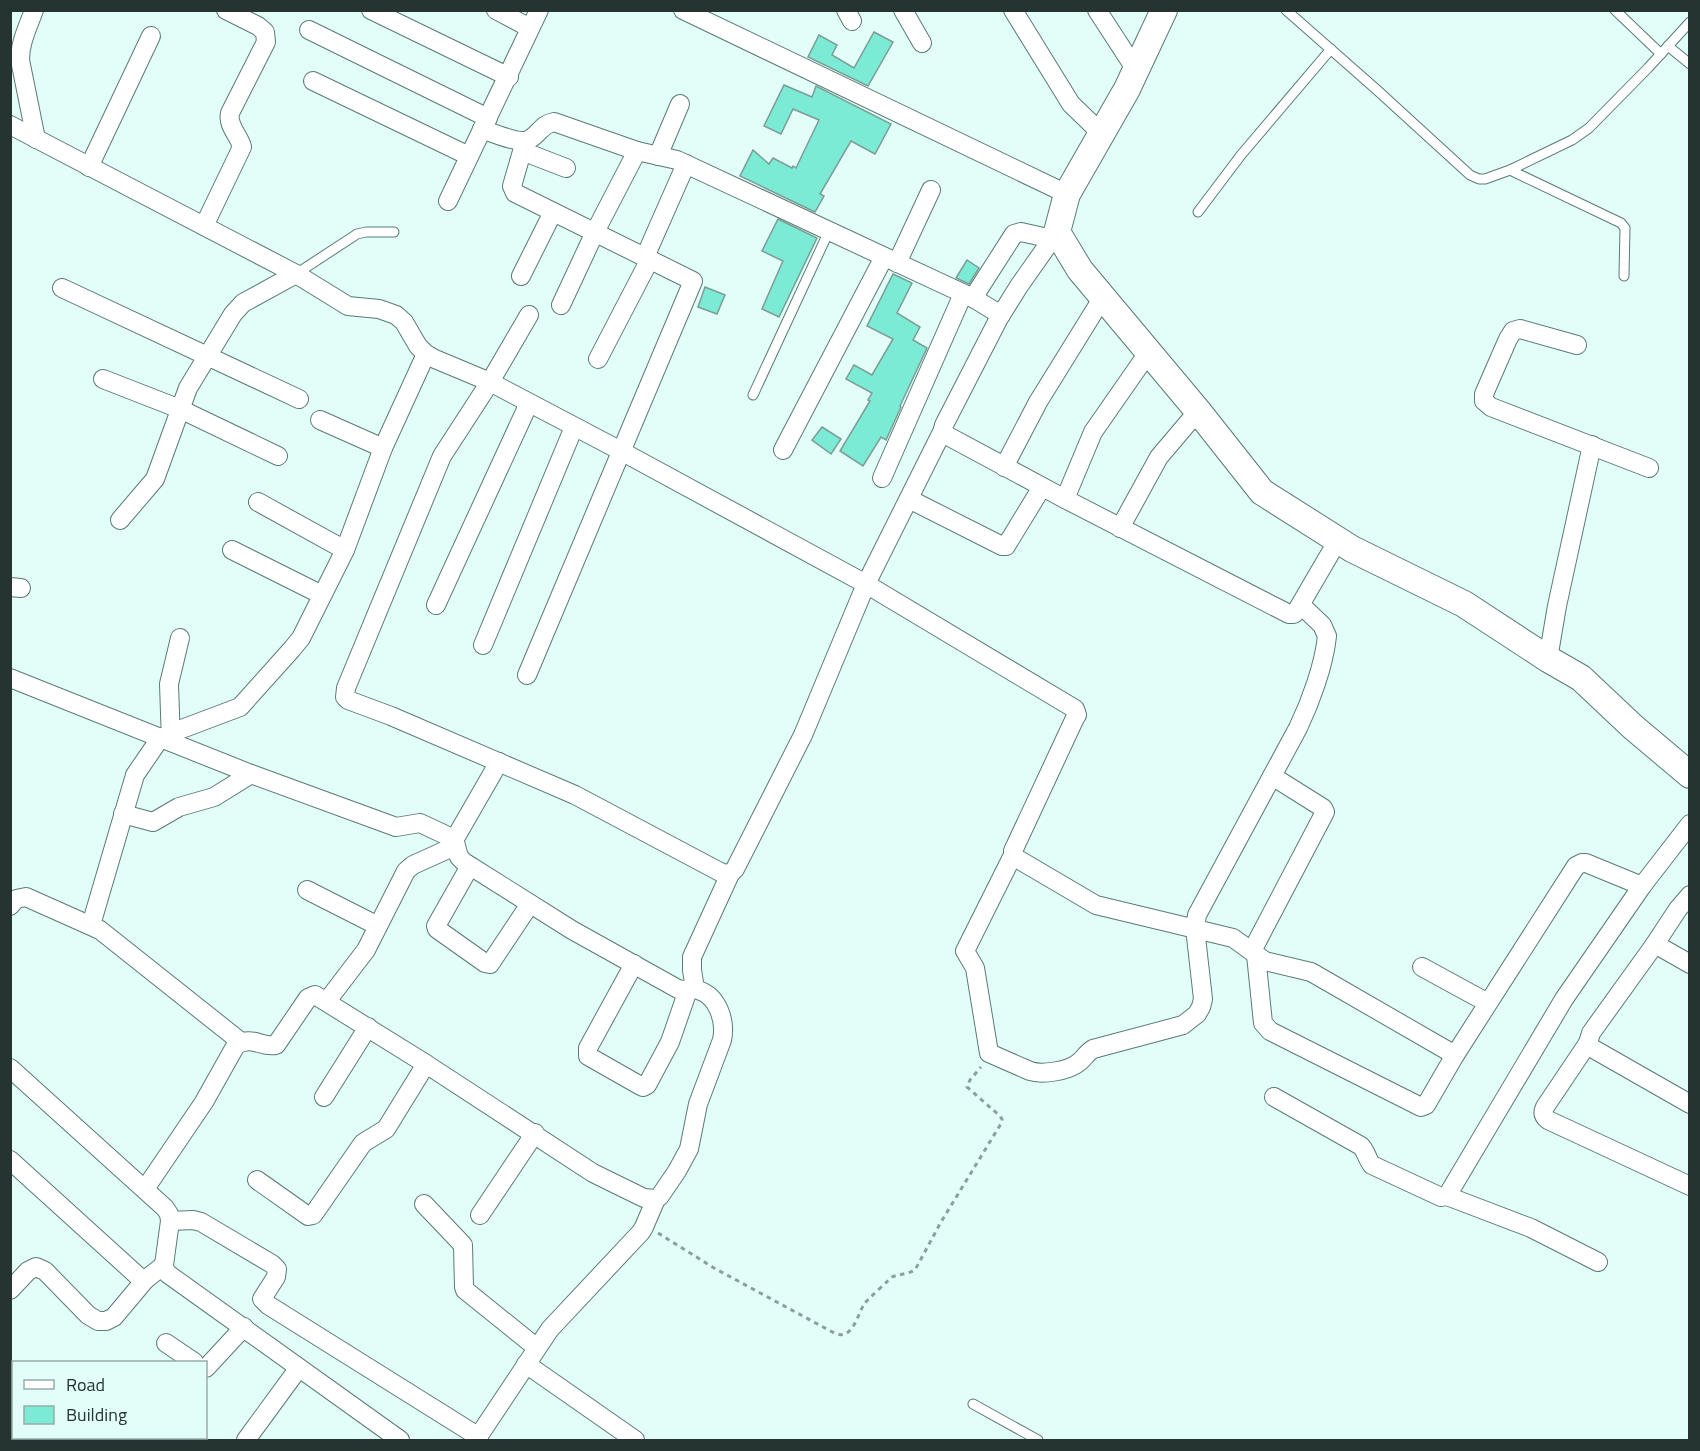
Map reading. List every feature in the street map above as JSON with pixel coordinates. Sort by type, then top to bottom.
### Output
[{"type":"street","points":[[34,10],[20,51],[19,131],[296,274],[348,306],[379,309],[396,315],[404,322],[418,346],[426,354],[490,382],[866,584],[1075,709],[1076,718],[966,951],[975,968],[988,1050],[992,1055],[1035,1073],[1051,1072],[1077,1064],[1092,1049],[1168,1030],[1190,1021],[1197,1014],[1203,999],[1195,928],[1199,910],[1299,728],[1310,702],[1327,641],[1322,625],[1300,605]]},
{"type":"street","points":[[204,226],[242,147],[230,123],[230,113],[266,42],[266,32],[226,10]]},
{"type":"street","points":[[371,10],[509,76]]},
{"type":"street","points":[[496,10],[530,28]]},
{"type":"street","points":[[448,201],[539,10]]},
{"type":"street","points":[[683,10],[1067,194]]},
{"type":"street","points":[[903,10],[922,44]]},
{"type":"street","points":[[1013,10],[1071,104],[1101,134]]},
{"type":"street","points":[[1097,10],[1136,70]]},
{"type":"street","points":[[634,964],[587,1052],[588,1056],[643,1087],[647,1085],[670,1042],[692,990],[692,957],[730,874],[735,869],[803,735],[866,584],[1001,315],[1055,236],[1067,194],[1127,89],[1164,10]]},
{"type":"street","points":[[309,30],[566,168]]},
{"type":"street","points":[[89,166],[151,36]]},
{"type":"street","points":[[313,81],[469,156]]},
{"type":"street","points":[[658,156],[680,104]]},
{"type":"street","points":[[527,675],[693,283],[690,279],[518,196],[512,190],[523,146],[546,124],[554,122],[637,151],[686,164],[968,296],[1001,315]]},
{"type":"street","points":[[561,305],[595,232],[637,151]]},
{"type":"street","points":[[598,359],[647,258],[686,164]]},
{"type":"street","points":[[783,450],[931,190]]},
{"type":"street","points":[[521,276],[553,212]]},
{"type":"street","points":[[882,478],[968,296],[1014,234],[1020,232],[1055,236],[1080,270],[1198,411],[1262,492],[1352,549],[1464,603],[1548,659],[1581,678],[1689,775]]},
{"type":"street","points":[[120,520],[155,479],[188,388],[237,308],[296,274]]},
{"type":"street","points":[[62,288],[300,399]]},
{"type":"street","points":[[1004,467],[1038,402],[1103,297]]},
{"type":"street","points":[[529,315],[490,382],[442,456],[345,688],[345,697],[575,795],[722,873],[730,874]]},
{"type":"street","points":[[1576,345],[1520,329],[1514,331],[1508,339],[1484,394],[1484,401],[1537,425],[1649,468]]},
{"type":"street","points":[[1065,499],[1093,432],[1148,353]]},
{"type":"street","points":[[91,925],[135,775],[168,737],[244,703],[301,638],[345,550],[383,448],[426,354]]},
{"type":"street","points":[[103,379],[180,410],[278,456]]},
{"type":"street","points":[[436,605],[529,403]]},
{"type":"street","points":[[1120,528],[1159,457],[1198,411]]},
{"type":"street","points":[[320,420],[383,448]]},
{"type":"street","points":[[483,645],[574,427]]},
{"type":"street","points":[[943,430],[946,435],[1004,467],[1289,614],[1296,612],[1338,540]]},
{"type":"street","points":[[1548,659],[1557,606],[1592,445]]},
{"type":"street","points":[[909,499],[1006,546],[1042,487]]},
{"type":"street","points":[[258,502],[345,550]]},
{"type":"street","points":[[232,550],[322,595]]},
{"type":"street","points":[[168,737],[169,684],[180,638]]},
{"type":"street","points":[[10,678],[168,737],[251,774],[396,826],[420,823],[455,842],[461,860],[470,866],[530,904],[678,989],[692,990],[709,997],[721,1014],[724,1030],[722,1040],[698,1104],[689,1149],[678,1171],[656,1199],[640,1232],[550,1329],[477,1439],[268,1305],[262,1299],[276,1277],[277,1269],[272,1264],[201,1221],[170,1221]]},
{"type":"street","points":[[327,1001],[361,957],[403,874],[410,867],[455,842],[498,762]]},
{"type":"street","points":[[123,814],[153,822],[179,807],[214,797],[251,774]]},
{"type":"street","points":[[1272,776],[1323,808],[1325,812],[1254,953],[1263,1023],[1273,1033],[1421,1107],[1426,1105],[1455,1055],[1578,864],[1586,863],[1642,886]]},
{"type":"street","points":[[1447,1196],[1564,999],[1642,886],[1689,824]]},
{"type":"street","points":[[1013,855],[1096,905],[1233,938],[1271,963],[1311,972],[1455,1055]]},
{"type":"street","points":[[470,866],[436,928],[485,963],[490,964],[530,904]]},
{"type":"street","points":[[307,890],[378,926]]},
{"type":"street","points":[[1689,895],[1591,1033],[1588,1043],[1543,1112],[1544,1117],[1548,1120],[1689,1186]]},
{"type":"street","points":[[10,906],[16,898],[26,897],[100,930],[241,1042]]},
{"type":"street","points":[[1655,944],[1689,964]]},
{"type":"street","points":[[1422,967],[1488,1003]]},
{"type":"street","points":[[145,1189],[204,1102],[232,1049],[241,1042],[249,1040],[271,1046],[276,1045],[311,996],[318,996],[535,1133],[593,1173],[644,1198],[656,1199]]},
{"type":"street","points":[[324,1097],[368,1027]]},
{"type":"street","points":[[1588,1043],[1590,1047],[1689,1104]]},
{"type":"street","points":[[257,1180],[308,1216],[313,1215],[363,1143],[384,1131],[426,1064]]},
{"type":"street","points":[[10,1068],[165,1208],[170,1221],[164,1265],[168,1274],[400,1440]]},
{"type":"street","points":[[1274,1097],[1361,1146],[1372,1165],[1441,1197],[1447,1196],[1531,1228],[1598,1262]]},
{"type":"street","points":[[480,1215],[535,1133]]},
{"type":"street","points":[[10,1160],[140,1278],[145,1280]]},
{"type":"street","points":[[424,1204],[462,1243],[465,1290],[537,1348]]},
{"type":"street","points":[[10,1290],[28,1271],[36,1267],[45,1271],[88,1315],[98,1322],[106,1321],[114,1317],[145,1280],[164,1265]]},
{"type":"street","points":[[207,1367],[244,1327]]},
{"type":"street","points":[[166,1343],[193,1361]]},
{"type":"street","points":[[526,1364],[634,1440]]},
{"type":"street","points":[[246,1440],[298,1369]]},
{"type":"lane","points":[[1286,10],[1470,175],[1479,179],[1510,170],[1572,140],[1589,128],[1689,22]]},
{"type":"lane","points":[[1615,10],[1661,54]]},
{"type":"lane","points":[[1668,46],[1689,64]]},
{"type":"lane","points":[[1198,212],[1241,155],[1331,49]]},
{"type":"lane","points":[[1510,170],[1621,222],[1625,228],[1624,276]]},
{"type":"lane","points":[[753,395],[828,231]]},
{"type":"lane","points":[[296,274],[357,234],[394,232]]},
{"type":"lane","points":[[973,1404],[1038,1440]]},
{"type":"path","points":[[645,1224],[724,1274],[836,1334],[846,1334],[852,1328],[866,1301],[888,1280],[915,1270],[941,1222],[1002,1122],[1000,1116],[967,1087],[970,1080],[992,1055]]},
{"type":"building","points":[[874,32],[893,42],[868,86],[808,57],[819,35],[837,45],[832,55],[854,68]]},
{"type":"building","points":[[784,85],[812,97],[816,86],[891,124],[875,154],[851,141],[820,194],[824,196],[815,212],[740,176],[753,150],[769,164],[773,158],[796,168],[819,120],[793,109],[781,134],[764,126]]},
{"type":"building","points":[[778,219],[817,238],[779,317],[762,309],[783,261],[762,251]]},
{"type":"building","points":[[967,260],[979,268],[969,284],[956,278]]},
{"type":"building","points":[[893,274],[912,283],[897,313],[920,327],[913,340],[927,348],[886,440],[881,437],[863,466],[840,451],[870,401],[868,400],[872,393],[846,379],[854,365],[872,375],[893,339],[867,326]]},
{"type":"building","points":[[705,287],[725,295],[717,314],[698,307]]},
{"type":"building","points":[[822,427],[841,439],[831,454],[812,440]]}]
